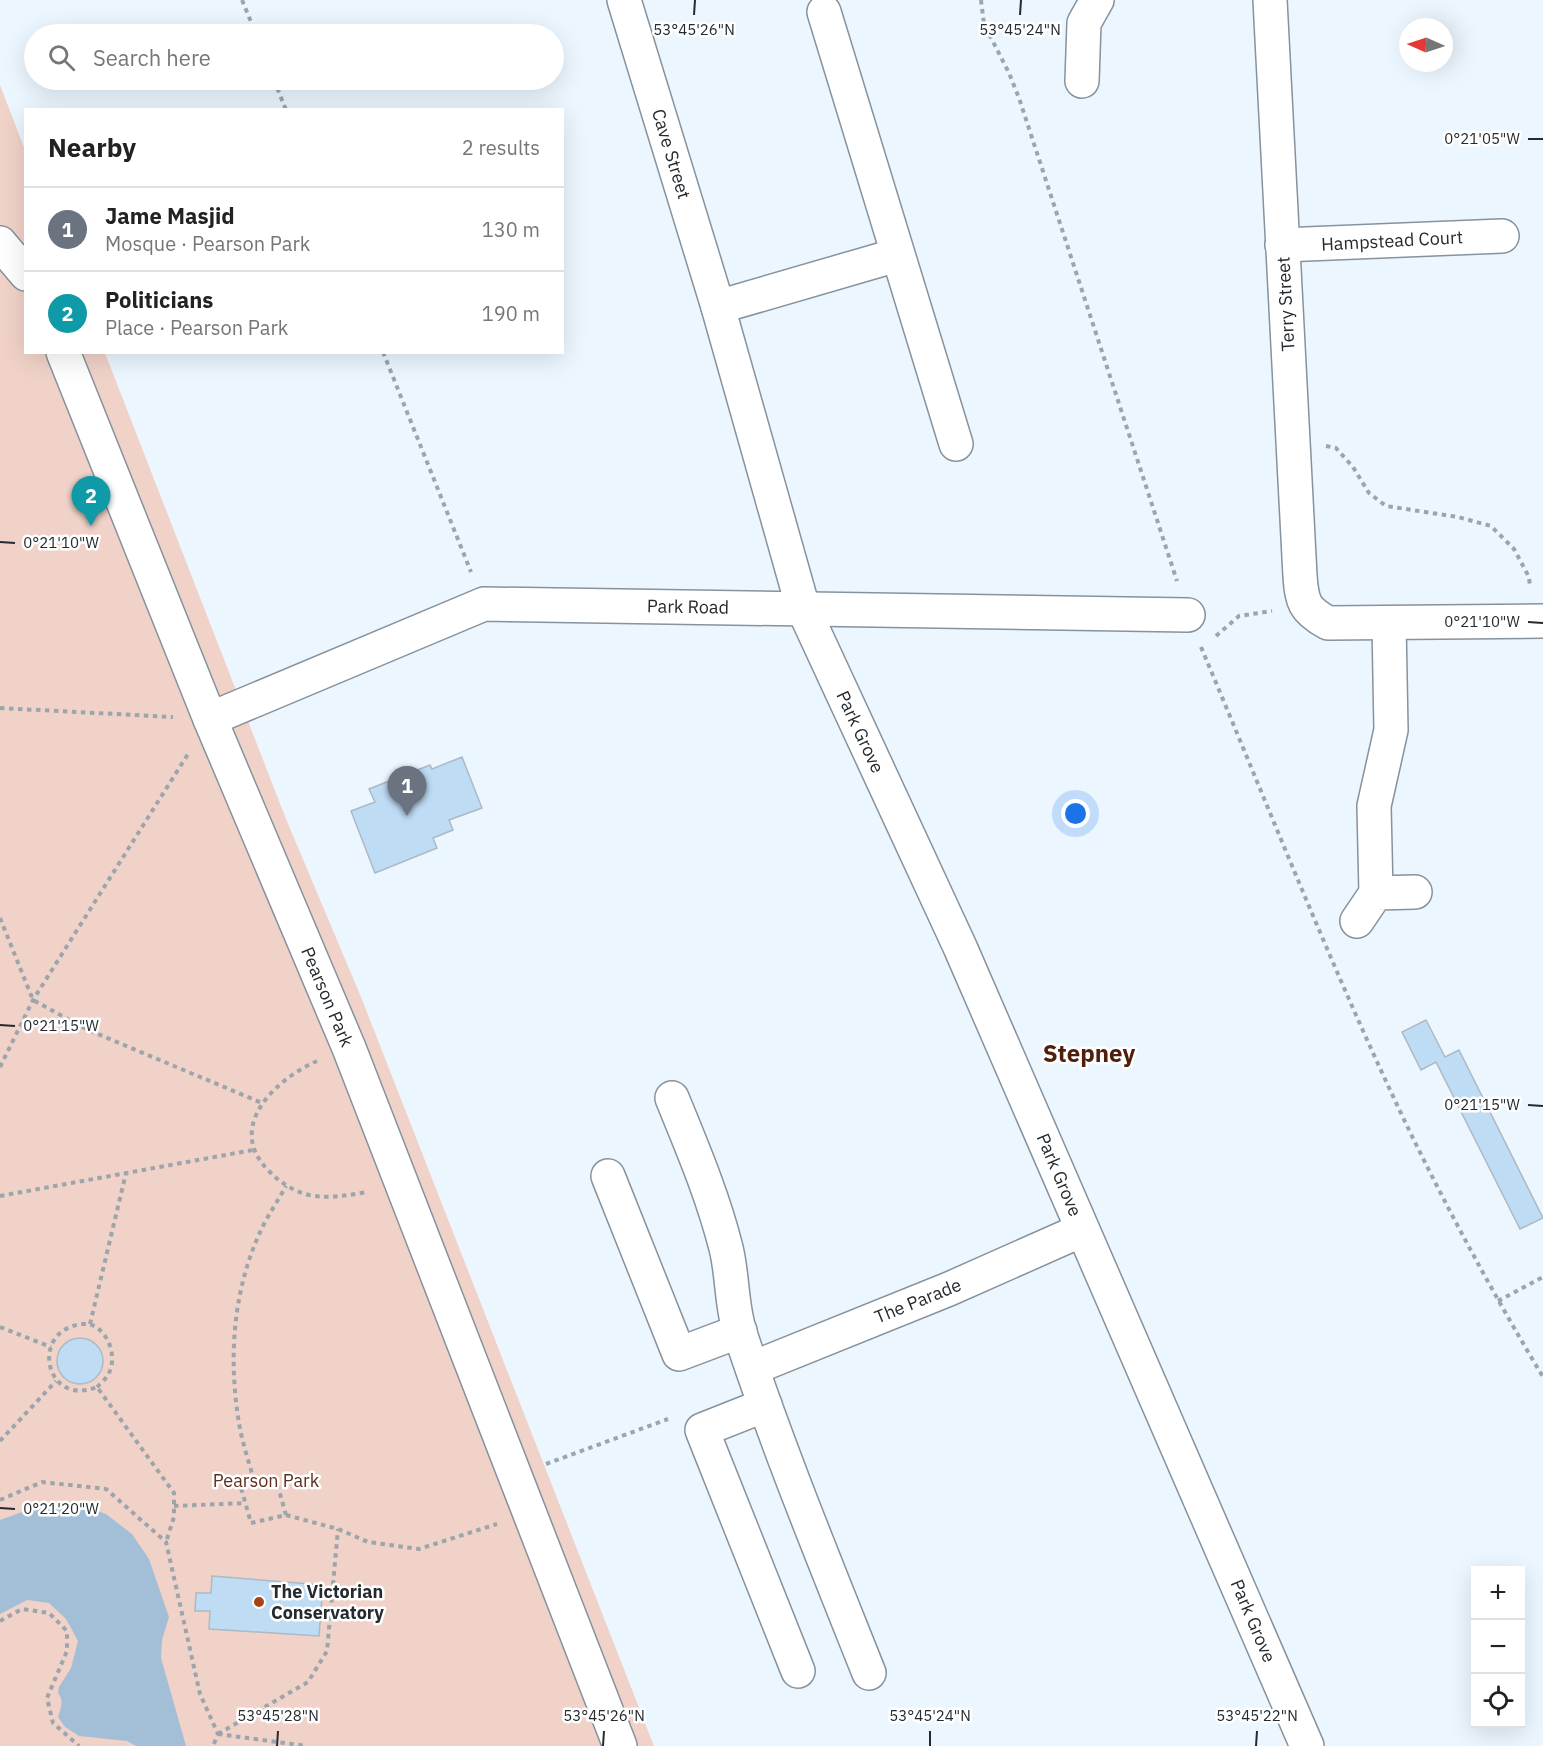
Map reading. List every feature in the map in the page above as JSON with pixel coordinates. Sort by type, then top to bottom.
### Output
[{"type":"street","name":"Cave Street","points":[[624,0],[718,307],[803,608]]},
{"type":"street","points":[[1082,81],[1084,23],[1097,0]]},
{"type":"street","name":"Terry Street","points":[[1270,0],[1300,576],[1302,596],[1306,607]]},
{"type":"street","points":[[824,12],[956,444]]},
{"type":"street","name":"Hampstead Court","points":[[1282,245],[1502,236]]},
{"type":"street","points":[[0,243],[24,272]]},
{"type":"street","points":[[718,307],[897,255]]},
{"type":"street","name":"Pearson Park","points":[[64,354],[210,719],[349,1048],[620,1746]]},
{"type":"street","name":"Park Road","points":[[210,719],[484,604],[803,608],[1194,629]]},
{"type":"street","points":[[1306,607],[1328,623],[1538,620]]},
{"type":"street","name":"Park Grove","points":[[803,608],[960,947],[1307,1746]]},
{"type":"street","points":[[1357,921],[1376,893],[1374,806],[1391,730],[1389,623]]},
{"type":"street","points":[[1376,893],[1415,892]]},
{"type":"street","points":[[672,1098],[718,1217],[731,1268],[737,1320],[769,1418],[869,1673]]},
{"type":"street","points":[[608,1176],[679,1354],[737,1320]]},
{"type":"street","name":"The Parade","points":[[753,1368],[949,1288],[1082,1230]]},
{"type":"street","points":[[769,1418],[702,1430],[798,1671]]},
{"type":"path","points":[[242,0],[252,24]]},
{"type":"path","points":[[981,0],[984,24],[1019,98],[1194,629],[1332,959],[1409,1130],[1498,1301],[1543,1377]]},
{"type":"path","points":[[278,90],[285,108]]},
{"type":"path","points":[[384,354],[484,604]]},
{"type":"path","points":[[1294,439],[1336,448],[1353,467],[1369,493],[1386,506],[1458,517],[1491,526],[1514,549],[1529,577],[1538,620]]},
{"type":"path","points":[[1194,629],[1218,636],[1239,616],[1306,607]]},
{"type":"path","points":[[0,708],[210,719],[33,1000],[0,1067]]},
{"type":"path","points":[[0,918],[33,1000],[86,1029],[262,1103]]},
{"type":"path","points":[[349,1048],[307,1066],[274,1088],[262,1103],[253,1121],[253,1150],[258,1160],[274,1177],[286,1186],[307,1194],[331,1198],[373,1191],[400,1180]]},
{"type":"path","points":[[0,1196],[253,1150]]},
{"type":"path","points":[[90,1324],[126,1173]]},
{"type":"path","points":[[254,1481],[239,1424],[234,1376],[238,1300],[263,1227],[286,1186]]},
{"type":"path","points":[[1498,1301],[1543,1277]]},
{"type":"path","points":[[90,1324],[100,1330],[112,1352],[109,1375],[97,1387],[85,1392],[67,1388],[56,1381],[50,1366],[49,1355],[51,1347],[63,1330],[76,1325],[90,1324]]},
{"type":"path","points":[[0,1327],[51,1347]]},
{"type":"path","points":[[0,1441],[56,1381]]},
{"type":"path","points":[[97,1387],[174,1493],[174,1517],[166,1542],[200,1694],[218,1734]]},
{"type":"path","points":[[514,1475],[670,1419]]},
{"type":"path","points":[[286,1515],[275,1476],[240,1484],[251,1523],[286,1515],[338,1529],[368,1542],[419,1549],[529,1513]]},
{"type":"path","points":[[0,1500],[42,1482],[106,1489],[166,1542]]},
{"type":"path","points":[[174,1506],[246,1503]]},
{"type":"path","points":[[213,1746],[218,1734],[308,1682],[327,1651],[338,1529]]},
{"type":"path","points":[[0,1621],[22,1609],[48,1613],[67,1631],[67,1651],[47,1698],[53,1723],[80,1746]]},
{"type":"path","points":[[218,1734],[307,1746]]},
{"type":"green space","name":"Pearson Park","points":[[0,85],[24,147],[24,354],[105,354],[286,819],[361,997],[654,1746],[0,1746]]},
{"type":"water","points":[[81,1505],[106,1514],[132,1534],[149,1559],[169,1617],[162,1640],[161,1658],[186,1746],[136,1746],[127,1741],[79,1736],[65,1727],[58,1717],[61,1701],[58,1693],[59,1687],[71,1668],[78,1641],[66,1619],[49,1603],[27,1600],[0,1614],[0,1520],[33,1508]]},
{"type":"building","points":[[462,757],[482,808],[449,820],[453,830],[433,838],[437,848],[375,873],[351,811],[375,802],[369,789],[430,765],[432,769]]},
{"type":"building","points":[[1426,1020],[1445,1057],[1459,1050],[1543,1218],[1520,1229],[1436,1062],[1421,1070],[1402,1032]]},
{"type":"building","points":[[80,1338],[96,1345],[103,1361],[96,1377],[80,1384],[64,1377],[57,1361],[64,1345]]},
{"type":"building","name":"The Victorian Conservatory","points":[[212,1576],[323,1585],[319,1636],[209,1629],[210,1611],[195,1611],[196,1593],[211,1593]]},
{"type":"place","name":"Politicians","points":[[91,526]]},
{"type":"place","name":"Jame Masjid","points":[[407,816]]},
{"type":"place","name":"The Victorian Conservatory","points":[[259,1602]]},
{"type":"district","name":"Stepney","points":[[1089,1054]]}]
